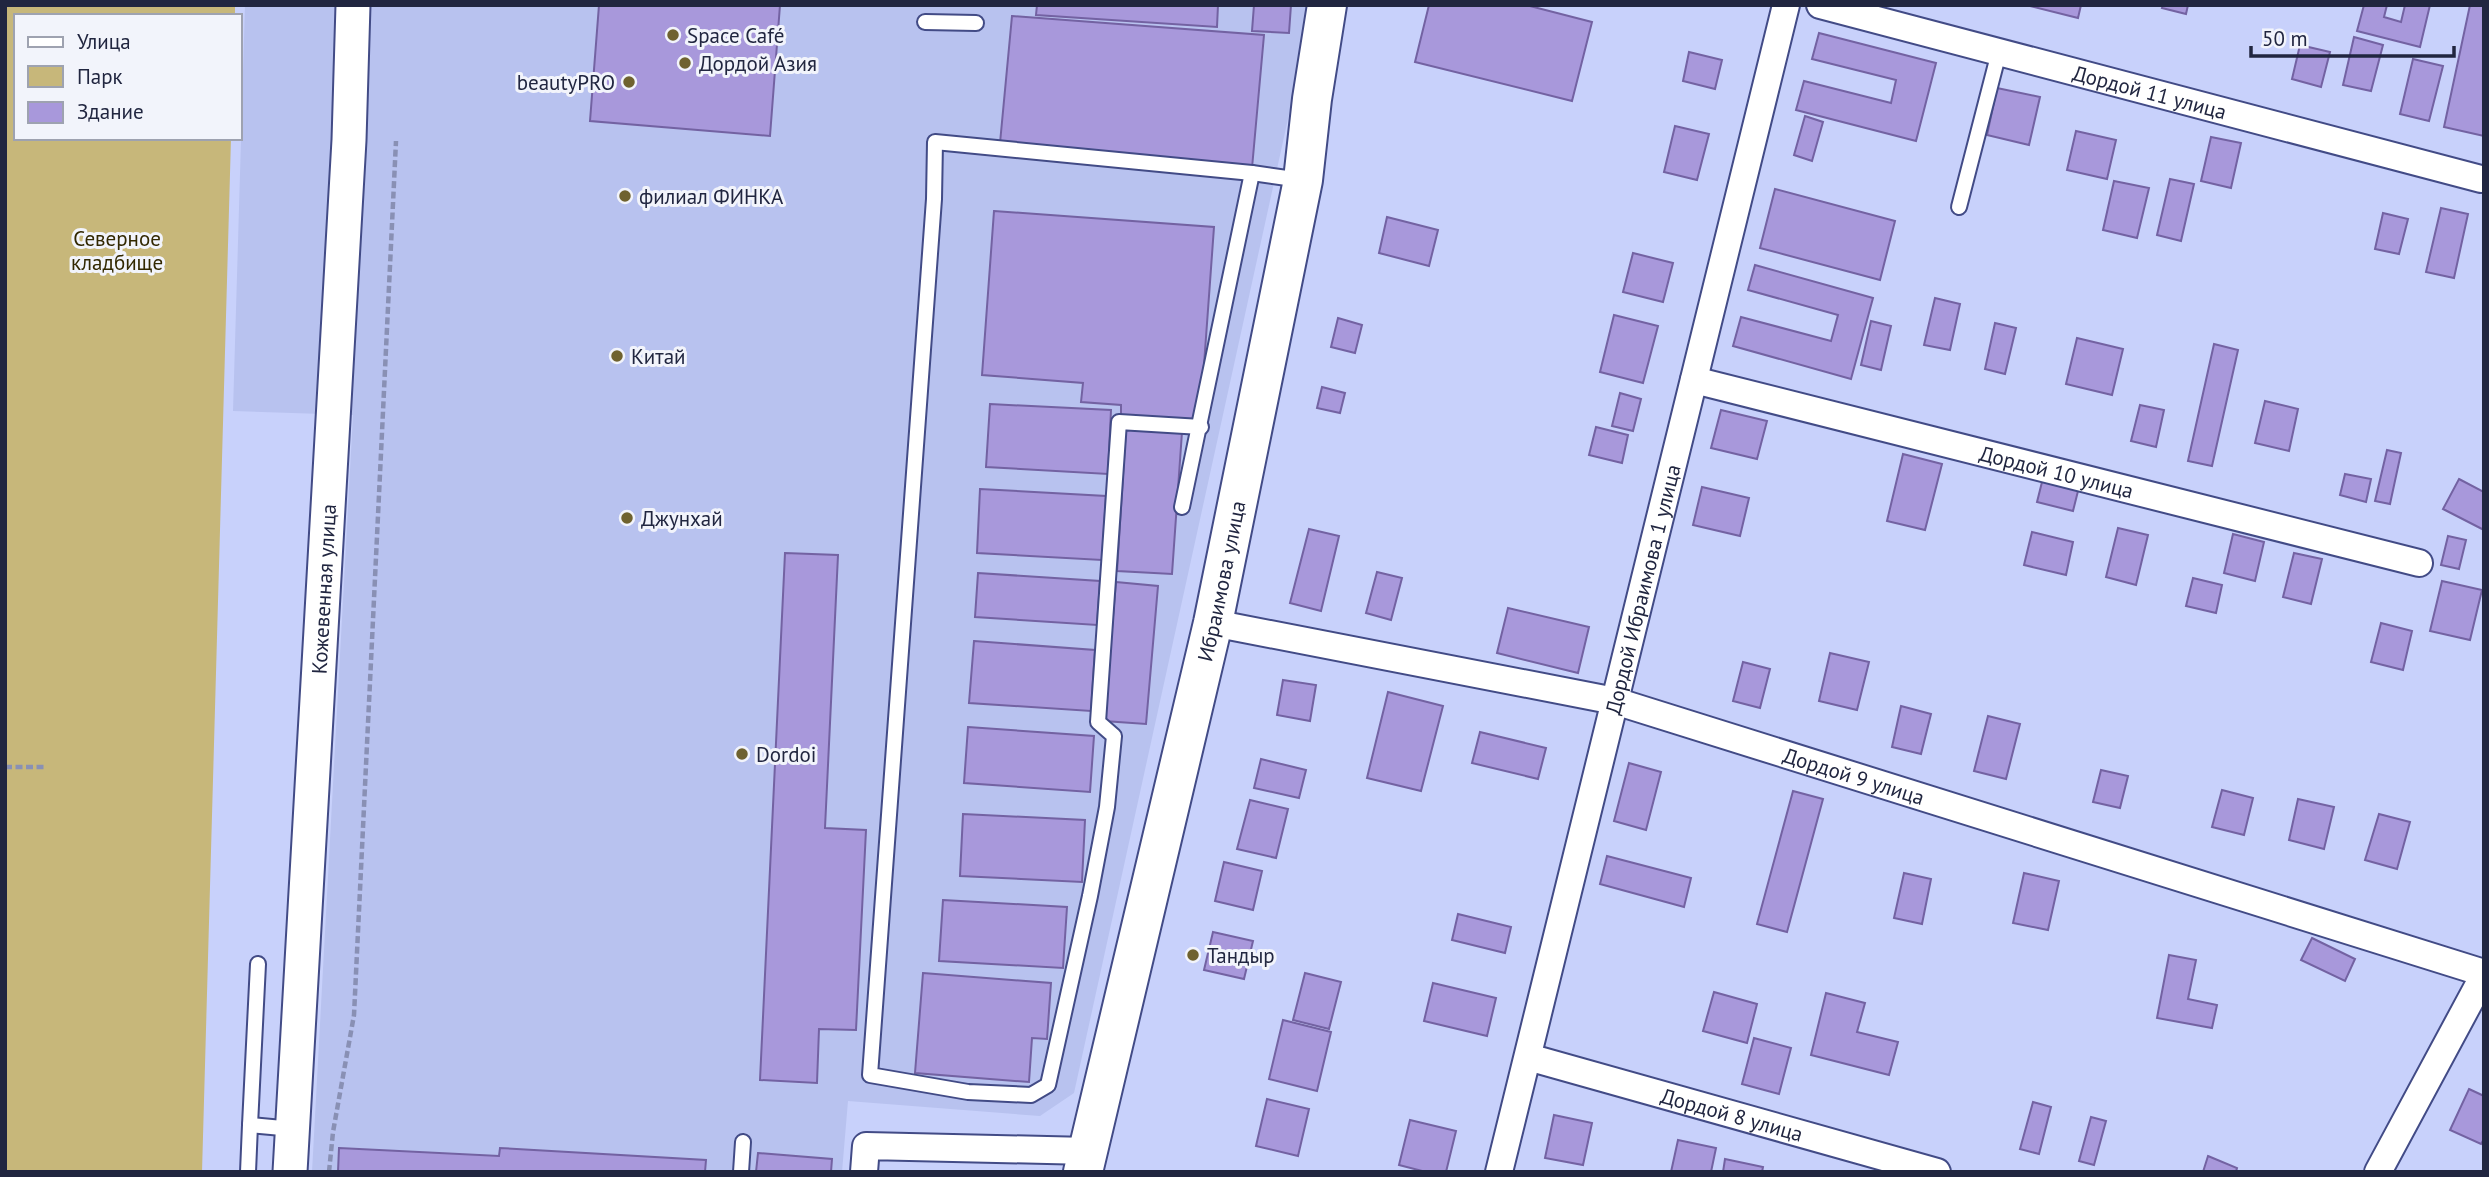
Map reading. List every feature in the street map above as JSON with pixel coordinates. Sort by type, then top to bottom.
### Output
[{"type":"main road","name":"Ибраимова улица","points":[[1086,1162],[1213,623],[1303,180],[1327,5]]},
{"type":"street","name":"Кожевенная улица","points":[[290,1172],[349,140],[353,5]]},
{"type":"street","name":"Дордой Ибраимова 1 улица","points":[[1499,1172],[1786,5]]},
{"type":"street","name":"Дордой 11 улица","points":[[1820,5],[2482,178]]},
{"type":"street","name":"Дордой 10 улица","points":[[1694,380],[2419,563]]},
{"type":"street","name":"Дордой 9 улица","points":[[1213,623],[1615,701],[2484,974]]},
{"type":"street","points":[[2378,1172],[2484,974]]},
{"type":"street","name":"Дордой 8 улица","points":[[1528,1057],[1937,1172]]},
{"type":"street","points":[[865,1159],[1086,1162]]},
{"type":"lane","points":[[925,22],[976,23]]},
{"type":"lane","points":[[1959,207],[1999,52]]},
{"type":"lane","points":[[1200,427],[1119,422],[1098,722],[1114,736],[1107,807],[1048,1084],[1031,1095],[981,1093],[870,1076],[934,199],[935,142],[1303,180]]},
{"type":"lane","points":[[1182,508],[1252,173]]},
{"type":"lane","points":[[248,1172],[258,964]]},
{"type":"lane","points":[[250,1125],[293,1129]]},
{"type":"lane","points":[[740,1172],[743,1142]]},
{"type":"path","points":[[329,1172],[333,1132],[354,1015],[396,141]]},
{"type":"path","points":[[5,766],[44,767]]},
{"type":"shaded area","name":"Dordoi","points":[[245,5],[1313,5],[1074,1093],[1040,1116],[848,1101],[842,1172],[312,1172],[353,415],[233,411]]},
{"type":"green space","name":"Северное кладбище","points":[[5,5],[235,5],[235,14],[14,14],[14,140],[231,140],[202,1172],[5,1172]]},
{"type":"building","name":"Дордой Азия","points":[[599,5],[780,5],[770,136],[590,121]]},
{"type":"building","points":[[1037,5],[1218,5],[1217,27],[1036,15]]},
{"type":"building","points":[[1254,5],[1291,5],[1289,33],[1252,31]]},
{"type":"building","points":[[1429,5],[1526,5],[1592,22],[1572,101],[1415,62]]},
{"type":"building","points":[[2026,5],[2081,5],[2078,18]]},
{"type":"building","points":[[2163,5],[2188,5],[2186,14],[2162,8]]},
{"type":"building","points":[[2364,5],[2387,5],[2384,17],[2401,22],[2405,5],[2430,5],[2420,47],[2357,31]]},
{"type":"building","points":[[2470,5],[2484,5],[2484,136],[2444,127]]},
{"type":"building","points":[[1012,16],[1264,35],[1252,168],[1000,143]]},
{"type":"building","points":[[1819,33],[1936,63],[1916,141],[1796,110],[1804,81],[1891,103],[1896,80],[1812,59]]},
{"type":"building","points":[[2354,37],[2383,45],[2371,91],[2343,85]]},
{"type":"building","points":[[2300,45],[2330,52],[2321,87],[2292,79]]},
{"type":"building","points":[[1689,52],[1722,60],[1715,89],[1683,81]]},
{"type":"building","points":[[2413,59],[2443,66],[2429,121],[2400,114]]},
{"type":"building","points":[[1997,88],[2040,97],[2029,145],[1987,135]]},
{"type":"building","points":[[1805,116],[1823,122],[1812,161],[1794,155]]},
{"type":"building","points":[[1675,126],[1709,134],[1697,180],[1664,172]]},
{"type":"building","points":[[2076,131],[2116,140],[2107,179],[2067,170]]},
{"type":"building","points":[[2211,137],[2241,143],[2231,188],[2201,181]]},
{"type":"building","points":[[2170,179],[2194,184],[2181,241],[2157,235]]},
{"type":"building","points":[[2114,181],[2149,188],[2137,238],[2103,230]]},
{"type":"building","points":[[1775,189],[1895,221],[1880,280],[1760,248]]},
{"type":"building","points":[[2441,208],[2468,214],[2454,278],[2426,272]]},
{"type":"building","points":[[994,211],[1214,227],[1200,420],[1121,415],[1121,405],[1081,402],[1083,383],[982,375]]},
{"type":"building","points":[[2383,213],[2408,219],[2399,254],[2375,249]]},
{"type":"building","points":[[1387,217],[1438,230],[1429,266],[1379,253]]},
{"type":"building","points":[[1633,253],[1673,263],[1663,302],[1623,292]]},
{"type":"building","points":[[1755,265],[1873,298],[1851,379],[1733,346],[1741,317],[1831,341],[1838,315],[1748,290]]},
{"type":"building","points":[[1935,298],[1960,304],[1950,350],[1924,345]]},
{"type":"building","points":[[1614,315],[1658,326],[1643,383],[1600,372]]},
{"type":"building","points":[[1338,318],[1362,325],[1355,353],[1331,347]]},
{"type":"building","points":[[1871,321],[1891,326],[1881,370],[1861,365]]},
{"type":"building","points":[[1995,323],[2016,328],[2005,374],[1985,369]]},
{"type":"building","points":[[2077,338],[2123,349],[2112,395],[2066,384]]},
{"type":"building","points":[[2214,344],[2238,350],[2212,466],[2188,461]]},
{"type":"building","points":[[1322,387],[1345,393],[1340,413],[1317,408]]},
{"type":"building","points":[[1620,393],[1641,399],[1633,431],[1612,426]]},
{"type":"building","points":[[2265,401],[2298,409],[2289,451],[2255,443]]},
{"type":"building","points":[[990,404],[1111,410],[1108,474],[986,467]]},
{"type":"building","points":[[2140,405],[2164,410],[2156,447],[2131,441]]},
{"type":"building","points":[[1721,410],[1767,421],[1757,459],[1711,448]]},
{"type":"building","points":[[1596,427],[1628,435],[1622,463],[1589,455]]},
{"type":"building","points":[[1126,428],[1182,432],[1172,574],[1117,571]]},
{"type":"building","points":[[2387,450],[2401,453],[2390,504],[2375,501]]},
{"type":"building","points":[[1903,454],[1942,464],[1925,530],[1887,521]]},
{"type":"building","points":[[2345,474],[2371,479],[2366,502],[2340,495]]},
{"type":"building","points":[[2043,478],[2079,487],[2073,511],[2037,502]]},
{"type":"building","points":[[2459,479],[2484,492],[2484,530],[2443,509]]},
{"type":"building","points":[[1702,487],[1749,498],[1740,536],[1693,525]]},
{"type":"building","points":[[980,489],[1106,496],[1102,560],[977,553]]},
{"type":"building","points":[[2118,528],[2148,535],[2136,585],[2106,577]]},
{"type":"building","points":[[1309,529],[1339,536],[1321,611],[1290,603]]},
{"type":"building","points":[[2032,532],[2073,542],[2066,575],[2024,565]]},
{"type":"building","points":[[2233,534],[2264,542],[2255,581],[2224,573]]},
{"type":"building","points":[[2448,536],[2466,540],[2459,569],[2441,565]]},
{"type":"building","points":[[785,553],[838,555],[825,828],[866,830],[856,1030],[819,1029],[817,1083],[760,1080]]},
{"type":"building","points":[[2294,553],[2322,559],[2311,604],[2283,597]]},
{"type":"building","points":[[1377,572],[1402,578],[1391,620],[1366,613]]},
{"type":"building","points":[[978,573],[1100,581],[1097,625],[975,617]]},
{"type":"building","points":[[2193,578],[2222,585],[2216,613],[2186,606]]},
{"type":"building","points":[[2442,581],[2482,590],[2470,640],[2430,631]]},
{"type":"building","points":[[1116,582],[1158,586],[1146,724],[1104,721]]},
{"type":"building","points":[[1508,608],[1589,627],[1578,673],[1497,653]]},
{"type":"building","points":[[2381,623],[2412,631],[2403,670],[2371,662]]},
{"type":"building","points":[[974,641],[1095,650],[1091,711],[969,703]]},
{"type":"building","points":[[1830,653],[1869,662],[1857,710],[1819,701]]},
{"type":"building","points":[[1743,662],[1770,669],[1760,708],[1733,701]]},
{"type":"building","points":[[1283,680],[1316,685],[1310,721],[1277,715]]},
{"type":"building","points":[[1388,692],[1443,706],[1421,791],[1367,778]]},
{"type":"building","points":[[1901,706],[1931,714],[1921,754],[1892,747]]},
{"type":"building","points":[[1988,716],[2020,724],[2006,779],[1974,771]]},
{"type":"building","points":[[968,727],[1094,736],[1090,792],[964,783]]},
{"type":"building","points":[[1480,732],[1546,748],[1538,779],[1472,763]]},
{"type":"building","points":[[1261,759],[1306,770],[1299,798],[1254,788]]},
{"type":"building","points":[[1629,763],[1661,772],[1646,830],[1614,821]]},
{"type":"building","points":[[2101,770],[2128,776],[2120,808],[2093,802]]},
{"type":"building","points":[[2222,790],[2253,798],[2244,835],[2212,827]]},
{"type":"building","points":[[1793,791],[1823,799],[1787,932],[1757,924]]},
{"type":"building","points":[[2298,799],[2334,807],[2324,849],[2289,840]]},
{"type":"building","points":[[1250,800],[1288,809],[1276,858],[1237,849]]},
{"type":"building","points":[[963,814],[1085,820],[1082,882],[960,876]]},
{"type":"building","points":[[2379,814],[2410,822],[2397,869],[2365,860]]},
{"type":"building","points":[[1607,856],[1691,878],[1684,907],[1600,884]]},
{"type":"building","points":[[1224,862],[1262,871],[1253,910],[1215,901]]},
{"type":"building","points":[[1904,873],[1931,879],[1922,924],[1894,918]]},
{"type":"building","points":[[2024,873],[2059,881],[2048,930],[2013,923]]},
{"type":"building","points":[[943,900],[1067,907],[1063,968],[939,961]]},
{"type":"building","points":[[1458,914],[1511,927],[1505,953],[1452,940]]},
{"type":"building","points":[[1213,932],[1253,941],[1244,979],[1204,970]]},
{"type":"building","points":[[2312,938],[2355,959],[2345,981],[2301,960]]},
{"type":"building","points":[[2169,955],[2196,960],[2188,999],[2217,1005],[2212,1028],[2157,1018]]},
{"type":"building","points":[[923,973],[1051,983],[1047,1039],[1032,1038],[1029,1082],[915,1073]]},
{"type":"building","points":[[1305,973],[1341,982],[1329,1029],[1293,1020]]},
{"type":"building","points":[[1433,983],[1496,998],[1487,1036],[1424,1021]]},
{"type":"building","points":[[1714,992],[1757,1004],[1747,1043],[1703,1031]]},
{"type":"building","points":[[1826,993],[1865,1003],[1857,1032],[1898,1042],[1889,1075],[1811,1055]]},
{"type":"building","points":[[1283,1020],[1331,1032],[1317,1091],[1269,1079]]},
{"type":"building","points":[[1754,1038],[1791,1048],[1779,1094],[1742,1084]]},
{"type":"building","points":[[2469,1089],[2484,1096],[2484,1139],[2481,1144],[2450,1130]]},
{"type":"building","points":[[1267,1099],[1309,1109],[1298,1156],[1256,1146]]},
{"type":"building","points":[[2033,1102],[2051,1107],[2039,1154],[2020,1149]]},
{"type":"building","points":[[1554,1115],[1592,1123],[1583,1165],[1545,1158]]},
{"type":"building","points":[[2091,1117],[2106,1121],[2094,1165],[2079,1161]]},
{"type":"building","points":[[1410,1120],[1456,1131],[1446,1172],[1426,1172],[1399,1165]]},
{"type":"building","points":[[1678,1140],[1716,1148],[1711,1172],[1671,1172]]},
{"type":"building","points":[[339,1148],[499,1156],[500,1148],[706,1160],[705,1172],[338,1172]]},
{"type":"building","points":[[758,1153],[832,1159],[831,1172],[756,1172]]},
{"type":"building","points":[[2208,1156],[2237,1168],[2236,1172],[2203,1172]]},
{"type":"building","points":[[1725,1159],[1763,1167],[1762,1172],[1723,1172]]},
{"type":"place","name":"Space Café","points":[[673,35]]},
{"type":"place","name":"Дордой Азия","points":[[685,63]]},
{"type":"place","name":"beautyPRO","points":[[629,82]]},
{"type":"place","name":"филиал ФИНКА","points":[[625,196]]},
{"type":"place","name":"Китай","points":[[617,356]]},
{"type":"place","name":"Джунхай","points":[[627,518]]},
{"type":"place","name":"Dordoi","points":[[742,754]]},
{"type":"place","name":"Тандыр","points":[[1193,955]]}]
